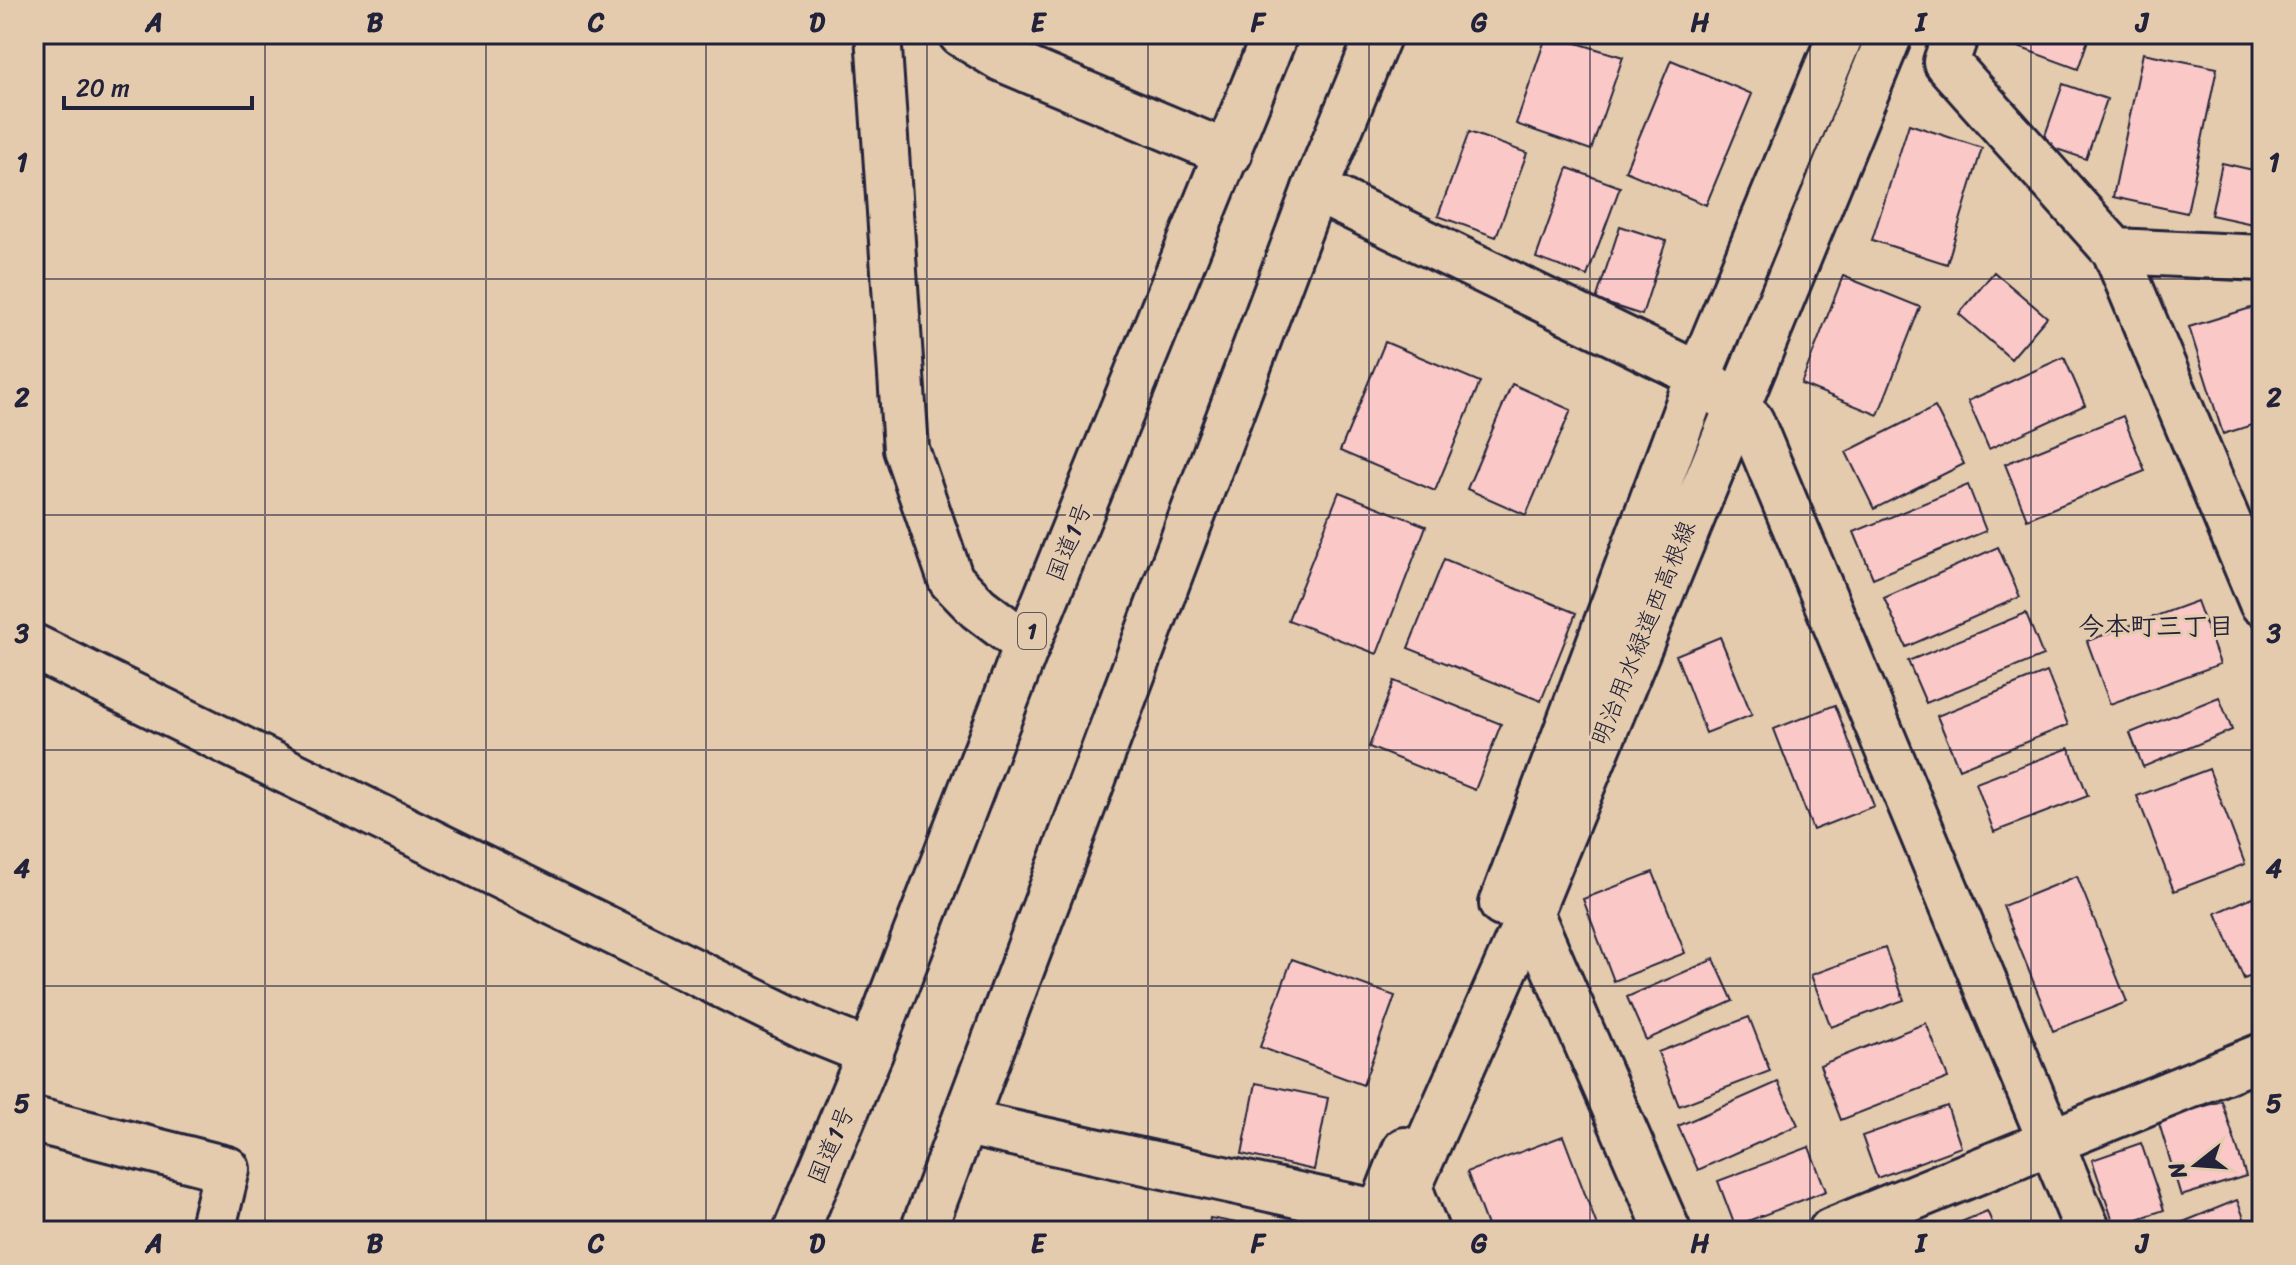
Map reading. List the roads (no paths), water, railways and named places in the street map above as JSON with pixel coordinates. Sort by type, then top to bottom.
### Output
[{"type":"main road","points":[[878,34],[906,449],[951,580],[978,608],[1027,645]]},
{"type":"main road","points":[[961,34],[1002,59],[1229,154]]},
{"type":"main road","name":"国道1号","points":[[796,1231],[870,1053],[1027,645],[1229,154],[1275,34]]},
{"type":"main road","points":[[923,1231],[1315,189],[1379,34]]},
{"type":"main road","points":[[966,1123],[1384,1222],[1522,893],[1699,375],[1841,34]]},
{"type":"main road","name":"明治用水緑道西高根線","points":[[1426,1231],[1409,1187],[1522,893],[1735,407],[1890,34]]},
{"type":"main road","points":[[1956,34],[1946,62],[2115,251],[2262,603]]},
{"type":"main road","points":[[1315,189],[1699,375],[1751,421],[2053,1140],[2088,1231]]},
{"type":"main road","points":[[2115,251],[2262,258]]},
{"type":"main road","points":[[34,647],[798,1023],[870,1053]]},
{"type":"main road","points":[[1522,893],[1668,1231]]},
{"type":"main road","points":[[1831,1231],[2262,1056]]},
{"type":"main road","points":[[34,1120],[227,1169],[212,1231]]},
{"type":"district","name":"今本町三丁目","points":[[2156,626]]}]
